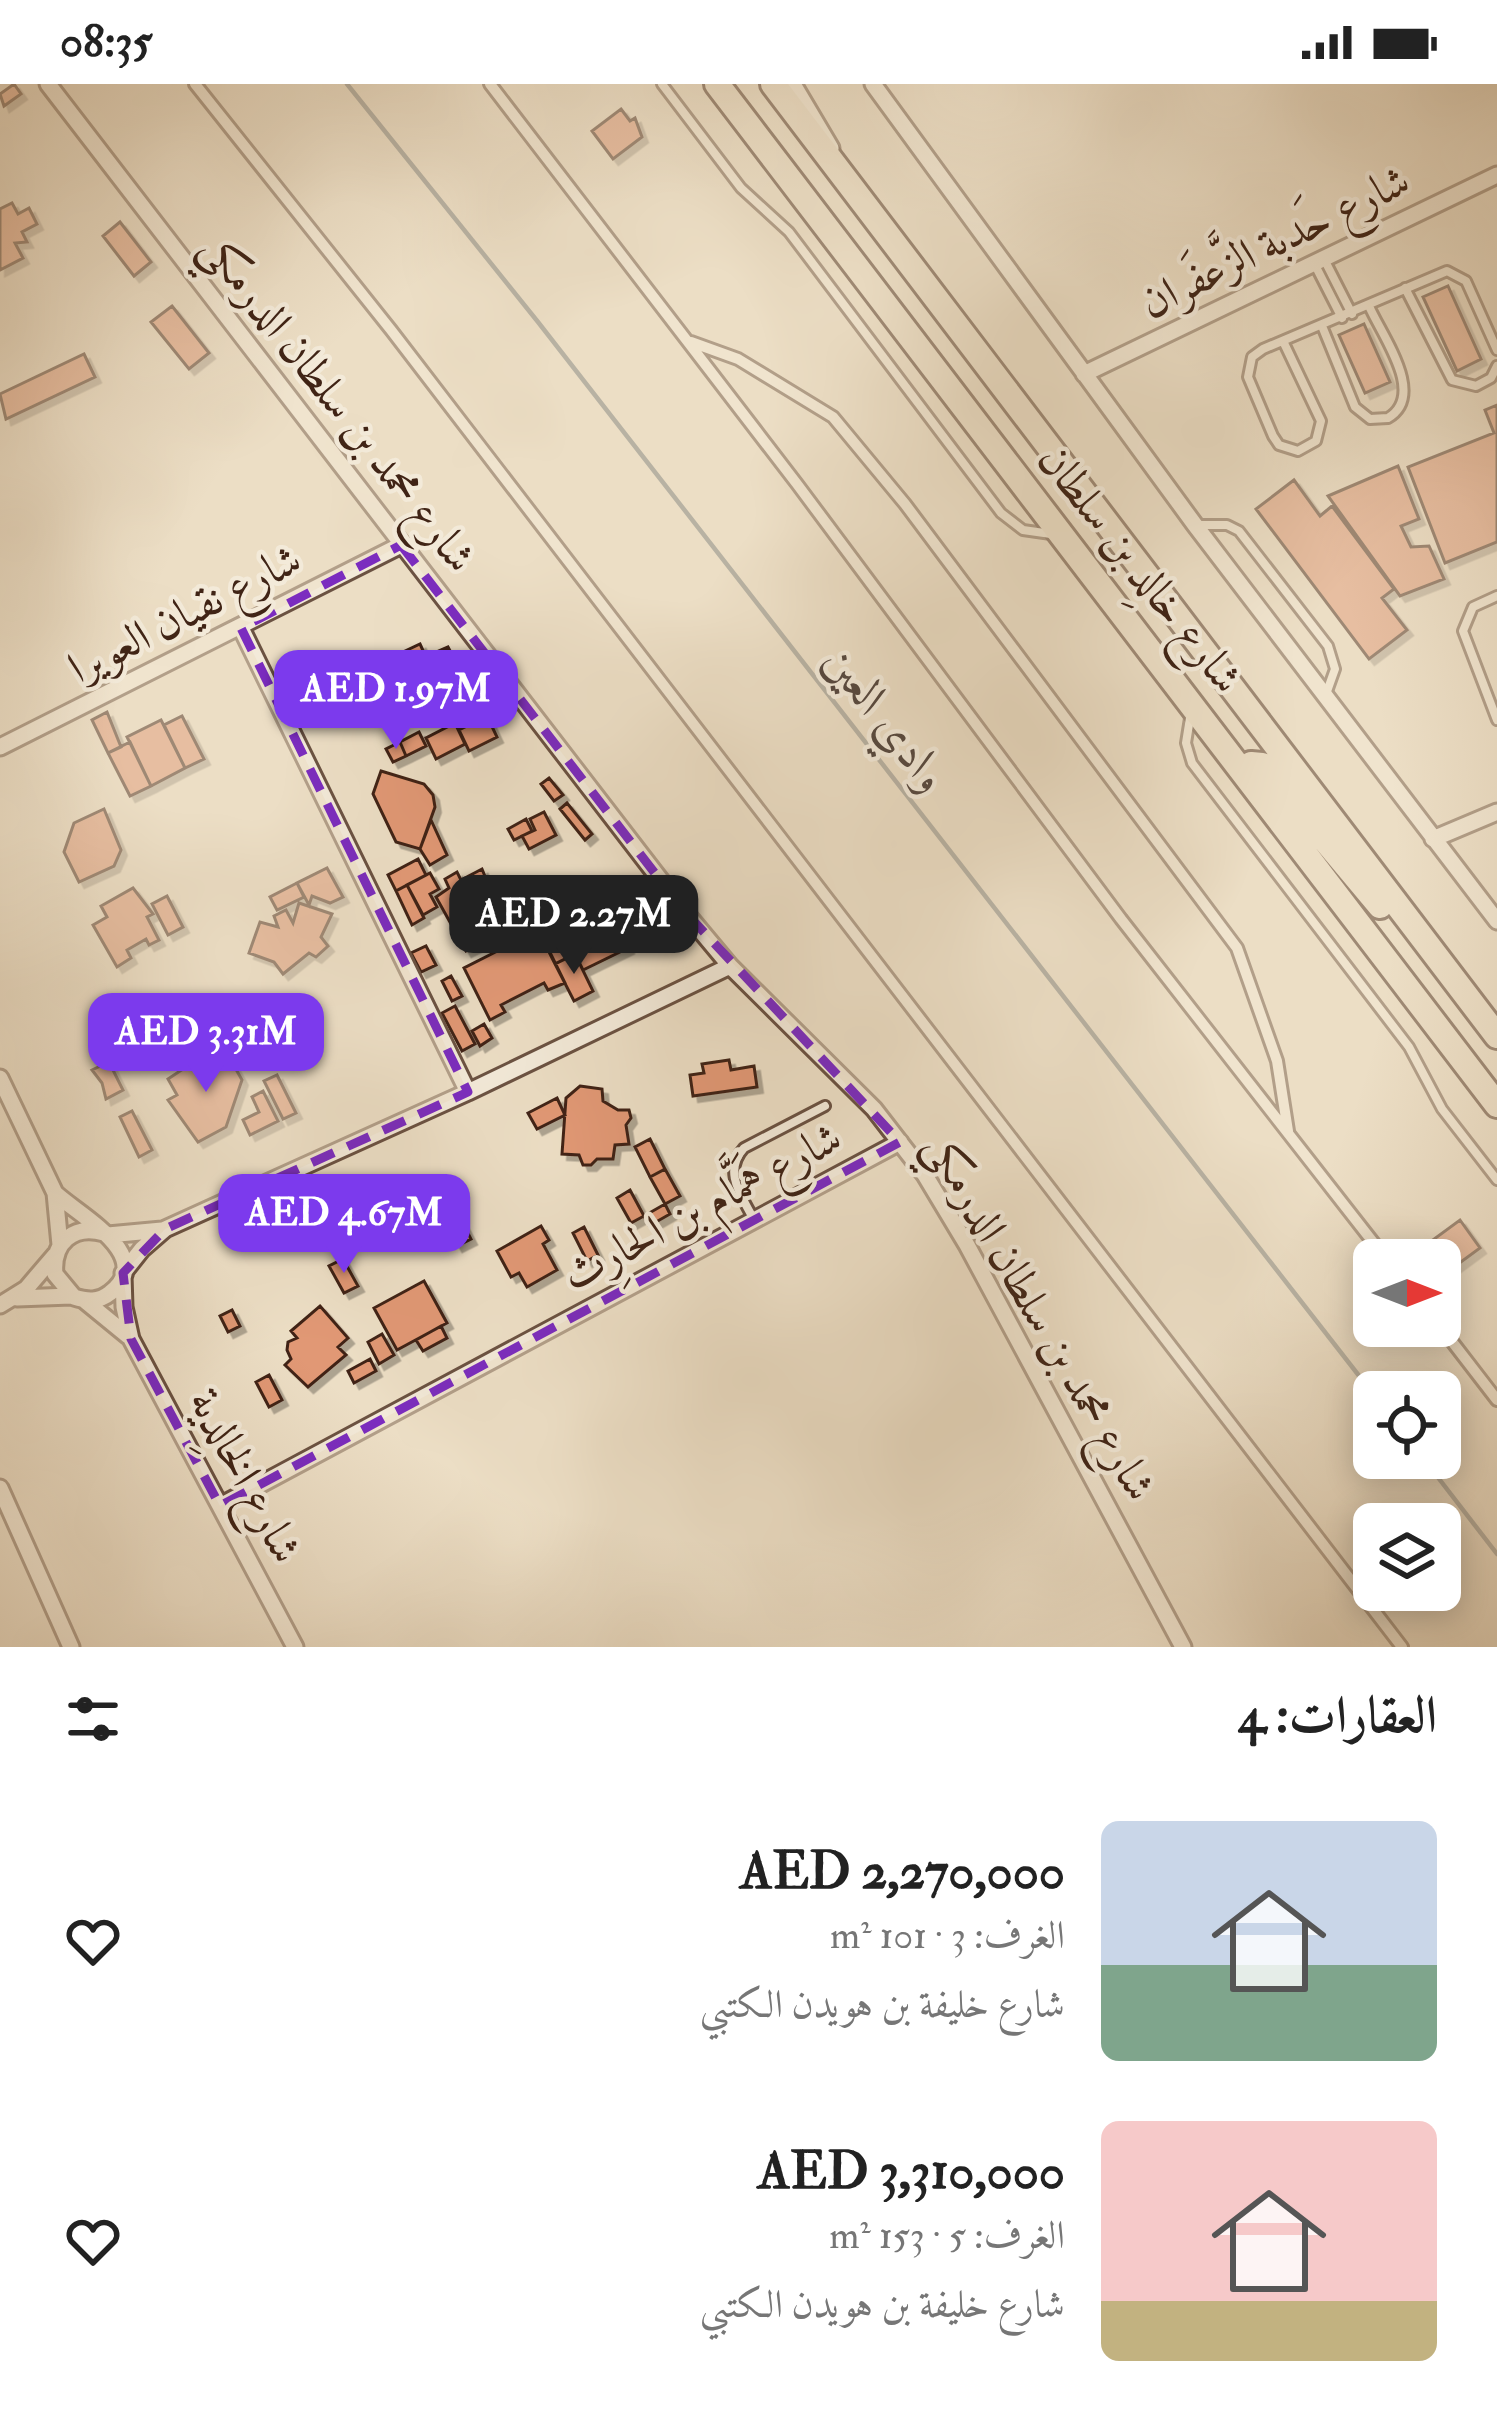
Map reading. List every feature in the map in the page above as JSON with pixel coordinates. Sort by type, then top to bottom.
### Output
[{"type":"main road","name":"شارع خالِد بن سلطان","points":[[717,84],[1497,1105]]},
{"type":"main road","name":"شارع خالِد بن سلطان","points":[[773,84],[1497,1036]]},
{"type":"main road","points":[[1244,771],[1251,764],[1262,765],[1374,900],[1417,931]]},
{"type":"street","name":"شارع محمد بن سلطان الدرمكي","points":[[48,84],[730,966],[846,1078],[900,1142],[968,1245],[1183,1647]]},
{"type":"street","points":[[195,84],[391,330],[1402,1647]]},
{"type":"street","points":[[490,84],[1110,904],[1370,1239]]},
{"type":"street","points":[[793,84],[818,121],[840,173]]},
{"type":"street","points":[[873,84],[1195,525],[1497,921]]},
{"type":"street","name":"شارع حَدبة الزَّعفَران","points":[[1084,374],[1497,175]]},
{"type":"street","points":[[688,341],[738,359],[832,417],[871,458],[1238,948],[1277,1061],[1288,1134]]},
{"type":"street","name":"شارع نقيان العويرا","points":[[0,747],[400,545]]},
{"type":"street","points":[[241,628],[468,1092]]},
{"type":"street","points":[[1433,839],[1497,812]]},
{"type":"street","points":[[7,1302],[112,1292],[142,1249],[165,1229],[468,1092],[730,966]]},
{"type":"street","points":[[0,1078],[56,1193],[59,1283],[79,1298]]},
{"type":"street","name":"شارع هَمَّام بن الحارِث","points":[[220,1506],[900,1142]]},
{"type":"street","points":[[56,1193],[122,1252],[123,1274]]},
{"type":"street","points":[[7,1302],[37,1279],[58,1250],[80,1231],[106,1234],[165,1229]]},
{"type":"street","name":"شارع الخالِدية","points":[[123,1274],[131,1339],[295,1647]]},
{"type":"street","name":"شارع الخالِدية","points":[[79,1298],[131,1339]]},
{"type":"street","points":[[1456,1347],[1497,1400]]},
{"type":"street","points":[[0,1488],[71,1647]]},
{"type":"lane","points":[[662,84],[741,188],[789,232],[1000,513],[1023,530],[1059,535]]},
{"type":"lane","points":[[1319,261],[1347,316]]},
{"type":"lane","points":[[1283,340],[1322,421],[1316,441],[1298,451],[1279,445],[1248,377],[1249,363],[1257,352],[1283,340],[1347,316],[1439,272],[1461,276],[1470,287],[1497,350]]},
{"type":"lane","points":[[1406,288],[1452,380],[1476,386],[1490,378],[1497,366]]},
{"type":"lane","points":[[1322,326],[1355,407],[1370,419],[1388,418],[1402,406],[1406,388],[1369,306]]},
{"type":"lane","points":[[1195,525],[1227,525],[1239,531],[1328,646],[1335,669],[1325,698]]},
{"type":"lane","points":[[1497,596],[1473,607],[1463,631],[1497,720]]},
{"type":"lane","points":[[1192,705],[1186,743],[1192,763],[1409,1047],[1442,1108],[1497,1180]]},
{"type":"lane","points":[[754,1220],[733,1176],[736,1156],[825,1106]]},
{"type":"highlighted area","points":[[401,545],[685,912],[900,1142],[220,1506],[131,1339],[123,1273],[165,1229],[468,1092],[241,628]]},
{"type":"building","points":[[14,84],[21,94],[4,106],[0,94]]},
{"type":"building","points":[[621,109],[630,121],[635,118],[642,137],[613,159],[592,131]]},
{"type":"building","points":[[12,203],[18,214],[29,208],[37,224],[22,232],[27,242],[15,243],[23,258],[0,270],[0,209]]},
{"type":"building","points":[[120,222],[151,262],[134,276],[103,236]]},
{"type":"building","points":[[1448,286],[1481,359],[1457,371],[1423,297]]},
{"type":"building","points":[[172,306],[209,353],[189,369],[151,322]]},
{"type":"building","points":[[1364,324],[1390,382],[1365,393],[1339,335]]},
{"type":"building","points":[[84,354],[95,377],[6,419],[0,394]]},
{"type":"building","points":[[1497,405],[1497,542],[1445,563],[1408,467],[1494,433],[1485,410]]},
{"type":"building","points":[[1398,466],[1419,519],[1401,526],[1411,547],[1429,546],[1444,579],[1400,596],[1328,496]]},
{"type":"building","points":[[1294,480],[1320,516],[1332,506],[1394,589],[1382,598],[1407,630],[1369,659],[1256,509]]},
{"type":"building","points":[[420,644],[443,694],[405,712],[382,662]]},
{"type":"building","points":[[448,647],[455,660],[441,667],[434,653]]},
{"type":"building","points":[[107,712],[121,747],[108,753],[92,720]]},
{"type":"building","points":[[182,716],[204,759],[185,768],[164,725]]},
{"type":"building","points":[[487,716],[497,737],[469,751],[459,730]]},
{"type":"building","points":[[161,720],[185,768],[151,786],[127,737]]},
{"type":"building","points":[[455,723],[465,744],[436,759],[426,738]]},
{"type":"building","points":[[419,732],[426,746],[406,756],[400,742]]},
{"type":"building","points":[[130,742],[151,786],[130,796],[108,753]]},
{"type":"building","points":[[400,742],[406,756],[393,762],[386,749]]},
{"type":"building","points":[[381,771],[424,784],[433,795],[435,807],[420,849],[396,842],[373,794]]},
{"type":"building","points":[[549,778],[563,795],[554,801],[541,784]]},
{"type":"building","points":[[567,803],[592,834],[585,840],[560,809]]},
{"type":"building","points":[[104,809],[121,850],[114,866],[79,882],[64,852],[74,823]]},
{"type":"building","points":[[544,812],[556,835],[529,849],[522,836],[535,830],[530,819]]},
{"type":"building","points":[[526,819],[532,831],[514,840],[508,829]]},
{"type":"building","points":[[431,820],[447,855],[430,865],[420,849]]},
{"type":"building","points":[[418,859],[426,875],[396,891],[388,875]]},
{"type":"building","points":[[327,868],[343,897],[330,903],[312,896],[309,905],[297,883]]},
{"type":"building","points":[[482,869],[491,891],[499,888],[500,921],[494,929],[485,930],[482,943],[466,951],[436,897],[449,888],[445,879],[457,872],[461,880]]},
{"type":"building","points":[[430,873],[439,889],[430,894],[437,907],[423,915],[407,885]]},
{"type":"building","points":[[297,883],[304,897],[277,910],[270,897]]},
{"type":"building","points":[[407,885],[424,918],[412,925],[396,891]]},
{"type":"building","points":[[133,888],[153,914],[147,917],[159,940],[149,945],[146,939],[127,950],[131,958],[117,967],[93,925],[107,917],[101,906]]},
{"type":"building","points":[[167,896],[183,927],[168,935],[152,904]]},
{"type":"building","points":[[620,897],[632,918],[629,933],[623,937],[628,948],[583,970],[575,954],[569,956],[556,929]]},
{"type":"building","points":[[299,903],[332,914],[321,937],[328,946],[316,957],[309,953],[283,974],[274,962],[249,953],[260,922],[278,927],[274,916],[286,910],[293,923]]},
{"type":"building","points":[[556,929],[569,957],[555,964],[541,936]]},
{"type":"building","points":[[539,930],[565,983],[548,990],[544,983],[501,1005],[505,1012],[490,1020],[464,968]]},
{"type":"building","points":[[426,946],[436,965],[421,972],[411,953]]},
{"type":"building","points":[[575,954],[593,991],[574,1001],[555,964]]},
{"type":"building","points":[[451,976],[462,996],[452,1001],[442,981]]},
{"type":"building","points":[[455,1006],[475,1044],[462,1051],[442,1013]]},
{"type":"building","points":[[186,1013],[198,1035],[181,1044],[170,1022]]},
{"type":"building","points":[[484,1024],[492,1038],[480,1046],[472,1031]]},
{"type":"building","points":[[204,1055],[210,1065],[228,1055],[242,1080],[226,1127],[198,1142],[168,1100],[177,1095],[168,1079]]},
{"type":"building","points":[[729,1060],[731,1070],[754,1066],[757,1087],[693,1096],[690,1075],[704,1073],[702,1064]]},
{"type":"building","points":[[109,1062],[123,1090],[106,1099],[92,1070]]},
{"type":"building","points":[[277,1075],[296,1113],[283,1119],[264,1081]]},
{"type":"building","points":[[580,1086],[602,1089],[603,1101],[629,1110],[629,1144],[615,1145],[613,1159],[583,1165],[579,1155],[562,1154],[566,1098]]},
{"type":"building","points":[[263,1091],[278,1121],[250,1135],[243,1120],[259,1112],[252,1097]]},
{"type":"building","points":[[557,1098],[565,1115],[537,1129],[528,1113]]},
{"type":"building","points":[[132,1111],[152,1150],[139,1157],[120,1117]]},
{"type":"building","points":[[650,1139],[665,1169],[650,1177],[635,1147]]},
{"type":"building","points":[[665,1169],[680,1196],[665,1204],[650,1177]]},
{"type":"building","points":[[630,1190],[644,1216],[631,1223],[617,1198]]},
{"type":"building","points":[[665,1204],[670,1214],[649,1226],[644,1216]]},
{"type":"building","points":[[457,1212],[471,1239],[457,1246],[443,1219]]},
{"type":"building","points":[[1460,1220],[1480,1248],[1461,1262],[1461,1239],[1434,1239]]},
{"type":"building","points":[[541,1226],[549,1240],[543,1244],[557,1270],[527,1287],[519,1273],[511,1277],[497,1251]]},
{"type":"building","points":[[584,1227],[598,1255],[587,1261],[573,1233]]},
{"type":"building","points":[[343,1259],[358,1286],[344,1293],[329,1266]]},
{"type":"building","points":[[424,1281],[447,1323],[397,1350],[374,1308]]},
{"type":"building","points":[[320,1306],[348,1338],[338,1347],[346,1355],[308,1387],[285,1365],[291,1359],[288,1342],[297,1338],[291,1331]]},
{"type":"building","points":[[232,1310],[240,1326],[228,1332],[220,1316]]},
{"type":"building","points":[[441,1326],[447,1338],[423,1351],[416,1340]]},
{"type":"building","points":[[382,1334],[394,1355],[379,1364],[368,1342]]},
{"type":"building","points":[[370,1359],[376,1371],[354,1383],[348,1371]]},
{"type":"building","points":[[269,1375],[282,1400],[269,1407],[256,1382]]},
{"type":"waterway","name":"وادي العين","points":[[347,84],[1355,1371]]},
{"type":"waterway","name":"وادي العين","points":[[1439,1479],[1497,1554]]}]
